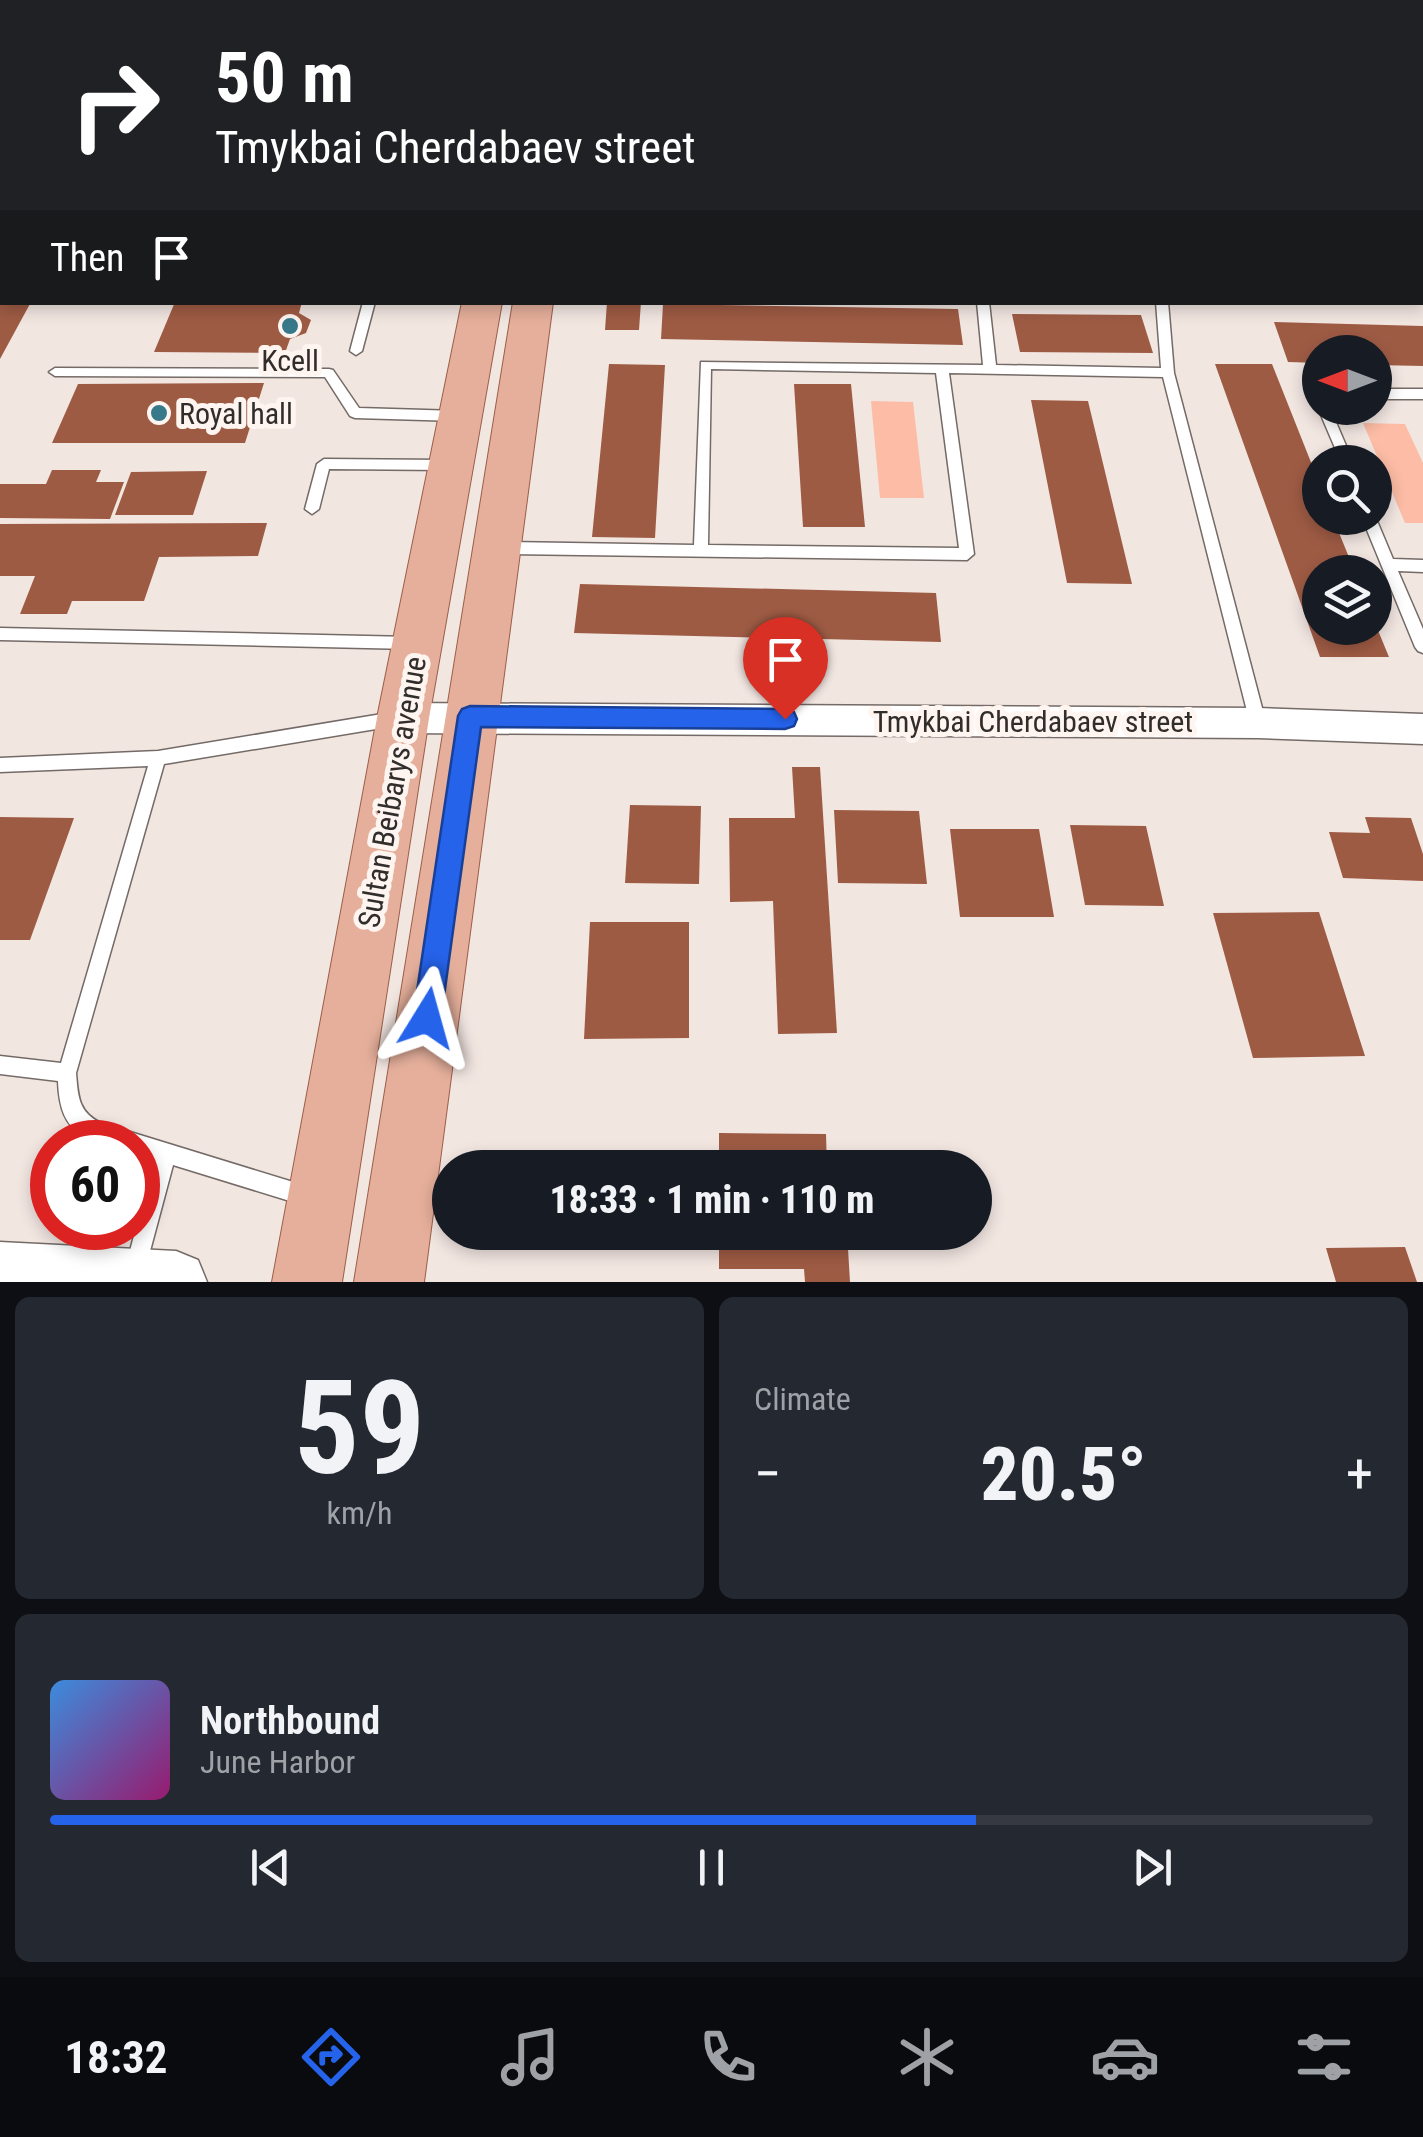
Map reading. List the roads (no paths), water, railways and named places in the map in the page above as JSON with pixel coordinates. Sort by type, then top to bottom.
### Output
[{"type":"main road","name":"Sultan Beibarys avenue","points":[[307,1282],[403,718],[481,305]]},
{"type":"main road","name":"Sultan Beibarys avenue","points":[[390,1282],[470,716],[534,305]]},
{"type":"street","name":"Tmykbai Cherdabaev street","points":[[403,718],[1258,723],[1423,728]]},
{"type":"street","points":[[0,1273],[154,1281]]},
{"type":"lane","points":[[356,351],[368,305]]},
{"type":"lane","points":[[983,305],[990,369]]},
{"type":"lane","points":[[1162,305],[1168,373],[1258,723]]},
{"type":"lane","points":[[701,551],[704,365],[1168,373]]},
{"type":"lane","points":[[496,548],[967,554],[942,369]]},
{"type":"lane","points":[[56,372],[330,373],[355,413],[458,440]]},
{"type":"lane","points":[[1392,394],[1423,394]]},
{"type":"lane","points":[[312,509],[324,464],[458,440]]},
{"type":"lane","points":[[1392,565],[1423,566]]},
{"type":"lane","points":[[1392,572],[1423,647]]},
{"type":"lane","points":[[0,634],[420,643]]},
{"type":"lane","points":[[0,765],[158,758],[403,718]]},
{"type":"lane","points":[[79,1120],[67,1105],[67,1073],[158,758]]},
{"type":"lane","points":[[0,1066],[67,1073]]},
{"type":"lane","points":[[160,1152],[320,1201]]},
{"type":"lane","points":[[154,1281],[166,1154]]},
{"type":"place","name":"Kcell","points":[[290,326]]},
{"type":"place","name":"Royal hall","points":[[159,413]]}]
